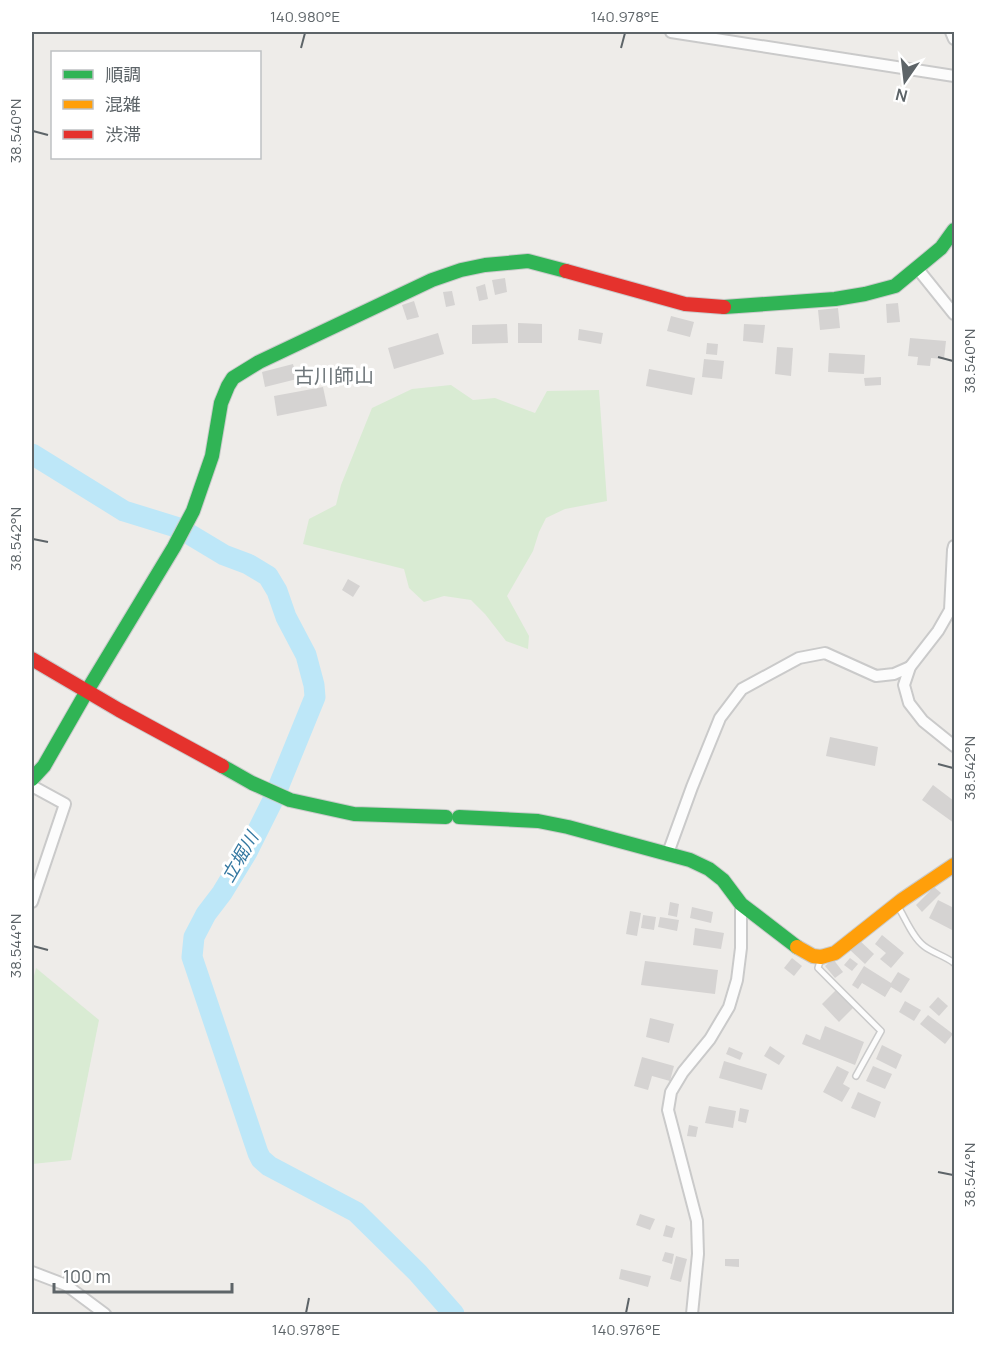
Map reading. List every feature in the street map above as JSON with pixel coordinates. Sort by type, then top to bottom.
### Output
[{"type":"street","points":[[671,32],[954,76]]},
{"type":"street","points":[[951,32],[954,39]]},
{"type":"street","points":[[32,779],[44,766],[174,548],[193,511],[212,456],[220,403],[228,386],[233,378],[259,362],[432,280],[485,265],[528,261],[685,304],[729,307],[835,299],[895,286],[941,248],[954,230]]},
{"type":"street","points":[[917,268],[954,314]]},
{"type":"street","points":[[954,546],[950,610],[938,631],[910,667],[904,685],[909,703],[923,721],[954,746]]},
{"type":"street","points":[[668,853],[720,718],[742,689],[799,658],[825,653],[876,675],[894,674],[910,667]]},
{"type":"street","points":[[32,659],[252,783],[290,800],[354,814],[548,823],[568,826],[690,860],[709,869],[723,880],[741,904],[798,948],[813,956],[821,957],[835,953],[954,865]]},
{"type":"street","points":[[32,786],[65,804],[32,902]]},
{"type":"street","points":[[692,1314],[698,1254],[697,1221],[668,1110],[671,1092],[683,1072],[710,1039],[729,1007],[737,980],[741,948],[741,904]]},
{"type":"street","points":[[32,1272],[66,1285],[105,1314]]},
{"type":"lane","points":[[897,905],[916,938],[954,963]]},
{"type":"lane","points":[[821,957],[818,968],[881,1031],[856,1076]]},
{"type":"green space","points":[[451,385],[473,400],[495,398],[535,413],[547,391],[599,390],[607,501],[565,509],[546,518],[533,551],[507,596],[529,636],[528,649],[506,641],[471,600],[444,596],[424,602],[409,588],[404,569],[303,544],[309,519],[336,505],[341,485],[372,408],[412,389]]},
{"type":"green space","points":[[36,968],[99,1020],[71,1160],[32,1164],[32,984]]},
{"type":"building","points":[[505,278],[507,292],[495,295],[492,280]]},
{"type":"building","points":[[485,284],[488,299],[479,301],[476,287]]},
{"type":"building","points":[[452,291],[455,305],[446,307],[443,292]]},
{"type":"building","points":[[414,301],[419,317],[407,320],[402,305]]},
{"type":"building","points":[[898,303],[900,322],[887,323],[886,304]]},
{"type":"building","points":[[838,308],[840,328],[820,330],[818,310]]},
{"type":"building","points":[[671,316],[694,322],[690,337],[667,331]]},
{"type":"building","points":[[518,323],[542,324],[542,343],[518,343]]},
{"type":"building","points":[[507,324],[508,343],[472,344],[472,325]]},
{"type":"building","points":[[744,324],[765,325],[763,343],[743,341]]},
{"type":"building","points":[[579,329],[603,333],[601,344],[578,340]]},
{"type":"building","points":[[438,333],[444,354],[394,369],[388,348]]},
{"type":"building","points":[[910,338],[946,341],[944,359],[931,358],[930,366],[917,365],[918,357],[908,356]]},
{"type":"building","points":[[707,343],[718,344],[717,355],[706,354]]},
{"type":"building","points":[[777,347],[793,348],[791,376],[775,374]]},
{"type":"building","points":[[829,353],[865,355],[864,374],[828,372]]},
{"type":"building","points":[[704,359],[724,361],[722,379],[702,377]]},
{"type":"building","points":[[293,364],[297,379],[265,387],[262,372]]},
{"type":"building","points":[[649,369],[695,378],[692,395],[646,386]]},
{"type":"building","points":[[881,377],[881,385],[865,386],[864,378]]},
{"type":"building","points":[[323,387],[327,406],[277,416],[274,396]]},
{"type":"building","points":[[348,579],[360,586],[353,597],[342,590]]},
{"type":"building","points":[[830,737],[878,747],[875,766],[826,756]]},
{"type":"building","points":[[933,785],[954,801],[954,823],[922,800]]},
{"type":"building","points":[[934,887],[941,893],[922,912],[916,905]]},
{"type":"building","points":[[938,900],[954,908],[954,931],[929,918]]},
{"type":"building","points":[[670,902],[679,904],[677,917],[668,915]]},
{"type":"building","points":[[692,907],[713,912],[711,923],[690,918]]},
{"type":"building","points":[[630,911],[641,913],[637,936],[626,934]]},
{"type":"building","points":[[643,915],[656,917],[654,930],[641,928]]},
{"type":"building","points":[[660,917],[679,920],[677,931],[658,927]]},
{"type":"building","points":[[695,928],[724,933],[721,949],[693,945]]},
{"type":"building","points":[[882,935],[904,953],[891,968],[880,959],[886,953],[875,944]]},
{"type":"building","points":[[858,939],[874,954],[865,964],[849,949]]},
{"type":"building","points":[[792,958],[802,966],[794,976],[784,968]]},
{"type":"building","points":[[850,958],[858,964],[852,971],[844,965]]},
{"type":"building","points":[[833,959],[843,972],[835,978],[825,966]]},
{"type":"building","points":[[645,961],[718,970],[715,994],[641,985]]},
{"type":"building","points":[[864,966],[891,983],[898,972],[910,979],[901,993],[891,987],[885,997],[862,983],[858,989],[852,985]]},
{"type":"building","points":[[837,989],[854,1007],[839,1022],[822,1004]]},
{"type":"building","points":[[938,997],[948,1006],[939,1016],[929,1007]]},
{"type":"building","points":[[905,1001],[921,1010],[914,1021],[899,1012]]},
{"type":"building","points":[[928,1015],[953,1034],[945,1044],[920,1024]]},
{"type":"building","points":[[650,1018],[674,1024],[669,1043],[646,1037]]},
{"type":"building","points":[[825,1026],[864,1042],[855,1065],[802,1044],[806,1034],[820,1040]]},
{"type":"building","points":[[882,1045],[902,1055],[896,1069],[876,1059]]},
{"type":"building","points":[[770,1046],[785,1056],[779,1065],[764,1056]]},
{"type":"building","points":[[729,1047],[743,1053],[740,1060],[726,1054]]},
{"type":"building","points":[[642,1057],[674,1066],[670,1081],[652,1076],[648,1090],[634,1086]]},
{"type":"building","points":[[724,1061],[767,1074],[762,1090],[719,1078]]},
{"type":"building","points":[[837,1066],[849,1072],[843,1084],[850,1088],[842,1102],[823,1092]]},
{"type":"building","points":[[873,1066],[892,1074],[885,1089],[866,1081]]},
{"type":"building","points":[[858,1092],[881,1102],[875,1118],[851,1108]]},
{"type":"building","points":[[709,1106],[736,1111],[733,1128],[705,1123]]},
{"type":"building","points":[[740,1108],[749,1110],[746,1123],[738,1121]]},
{"type":"building","points":[[689,1125],[698,1127],[696,1137],[687,1136]]},
{"type":"building","points":[[640,1214],[655,1219],[650,1230],[636,1225]]},
{"type":"building","points":[[666,1225],[675,1228],[672,1238],[663,1236]]},
{"type":"building","points":[[665,1252],[674,1254],[672,1264],[662,1261]]},
{"type":"building","points":[[676,1256],[687,1259],[681,1282],[670,1279]]},
{"type":"building","points":[[725,1259],[739,1259],[739,1267],[725,1266]]},
{"type":"building","points":[[621,1269],[651,1276],[648,1287],[619,1279]]},
{"type":"waterway","name":"立堀川","points":[[32,454],[124,511],[179,528],[224,555],[248,564],[268,576],[277,591],[286,617],[306,655],[315,697],[273,800],[247,852],[206,914],[194,937],[192,957],[261,1159],[269,1166],[356,1212],[418,1273],[454,1314]]},
{"type":"traffic: fast","points":[[724,307],[835,299],[895,286],[941,248],[954,230]]},
{"type":"traffic: fast","points":[[32,779],[44,766],[193,511],[212,456],[221,403],[233,378],[259,362],[432,280],[461,270],[528,261],[566,271]]},
{"type":"traffic: fast","points":[[222,766],[290,800],[354,814],[446,817]]},
{"type":"traffic: fast","points":[[459,817],[538,821],[690,860],[709,869],[723,880],[741,904],[797,947]]},
{"type":"traffic: slow","points":[[797,947],[813,956],[821,957],[835,953],[902,900],[954,865]]},
{"type":"traffic: jam","points":[[566,271],[685,304],[724,307]]},
{"type":"traffic: jam","points":[[32,659],[222,766]]},
{"type":"district","name":"古川師山","points":[[334,376]]}]
